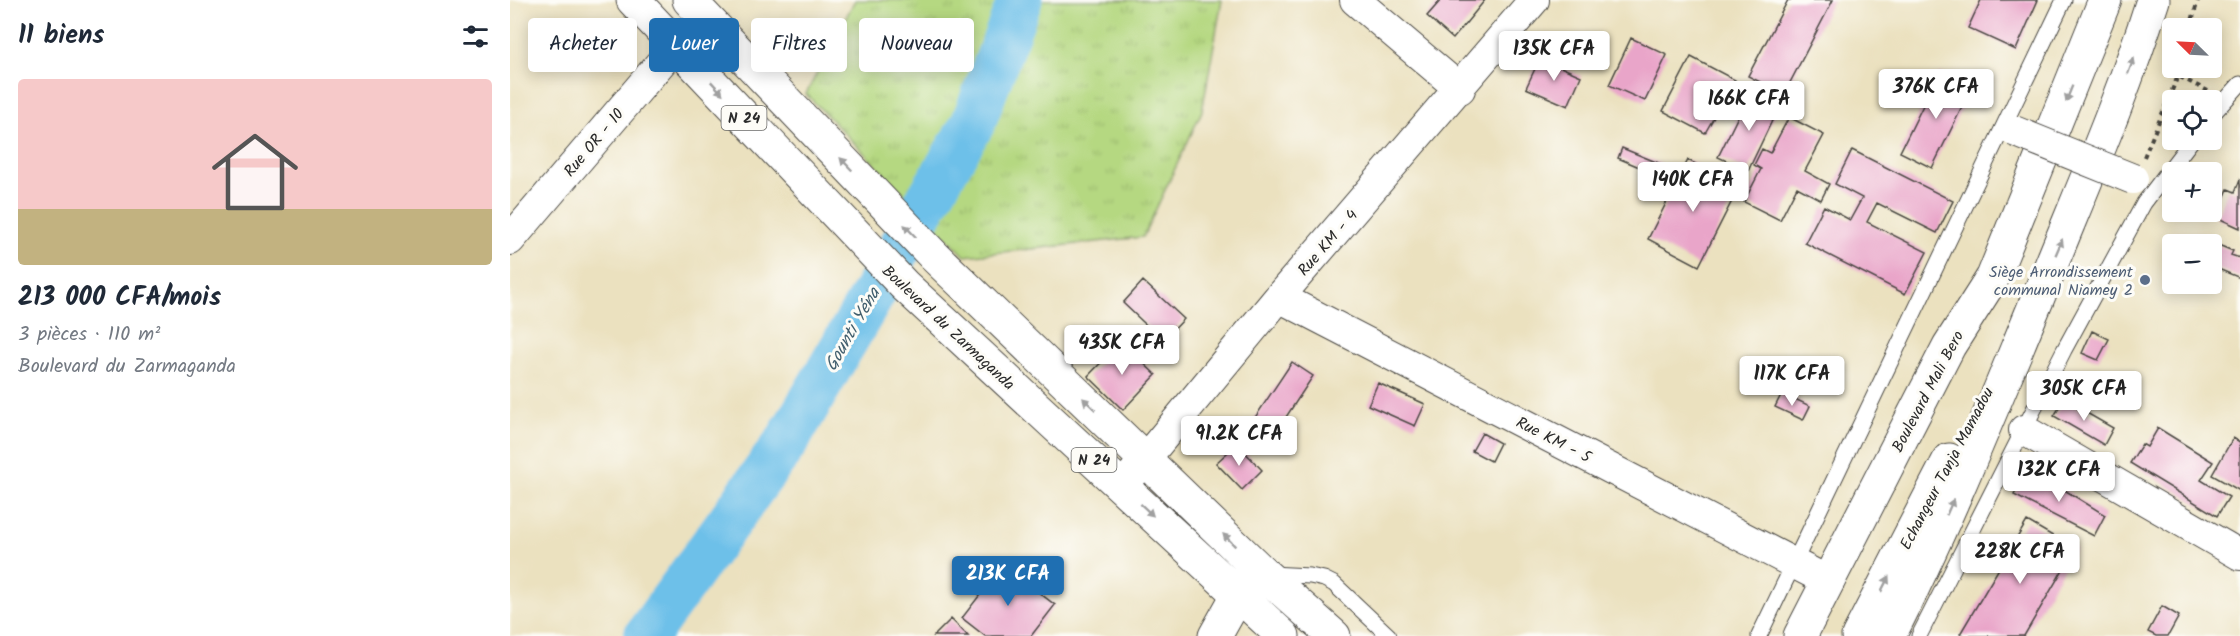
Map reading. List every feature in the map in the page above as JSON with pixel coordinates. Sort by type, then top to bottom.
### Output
[{"type":"main road","name":"Boulevard du Zarmaganda","points":[[633,0],[650,18]]},
{"type":"main road","name":"N 24","points":[[689,0],[934,256],[1263,573],[1334,636]]},
{"type":"main road","name":"Boulevard Mali Bero","points":[[1800,636],[1949,346],[1993,277],[2105,0]]},
{"type":"main road","points":[[1889,636],[1936,574],[1989,419],[2103,141],[2153,0]]},
{"type":"main road","name":"Boulevard du Zarmaganda","points":[[701,72],[855,237],[904,285],[1283,636]]},
{"type":"main road","points":[[1818,636],[1932,412],[1993,277]]},
{"type":"main road","name":"Echangeur Tanja Mamadou","points":[[1858,636],[1965,428],[2036,301]]},
{"type":"main road","points":[[1215,636],[1238,595]]},
{"type":"street","points":[[1355,0],[1460,89]]},
{"type":"street","name":"Rue KM - 4","points":[[1122,487],[1279,297],[1460,89],[1534,0]]},
{"type":"street","name":"Rue OR - 10","points":[[510,240],[653,72]]},
{"type":"street","points":[[2014,131],[2133,179]]},
{"type":"street","name":"Rue KM - 5","points":[[1279,297],[1828,581]]},
{"type":"street","points":[[2024,430],[2240,555]]},
{"type":"lane","points":[[1759,636],[2064,0]]},
{"type":"lane","points":[[2222,103],[2240,84]]},
{"type":"lane","points":[[1919,636],[1936,574],[2024,430],[2064,350],[2144,203],[2184,150]]},
{"type":"lane","points":[[1263,573],[1324,579],[1334,584],[1389,636]]},
{"type":"path","points":[[2193,18],[2198,0]]},
{"type":"path","points":[[2133,179],[2177,78]]},
{"type":"path","points":[[2182,78],[2225,99]]},
{"type":"green space","points":[[855,0],[1222,0],[1202,111],[1143,237],[965,256],[806,94],[817,72],[847,72],[846,18]]},
{"type":"building","points":[[1441,0],[1485,0],[1453,39],[1427,16]]},
{"type":"building","points":[[1788,0],[1833,0],[1784,94],[1748,76]]},
{"type":"building","points":[[1981,0],[2038,0],[2016,50],[1968,28]]},
{"type":"building","points":[[1631,38],[1667,55],[1645,101],[1609,85]]},
{"type":"building","points":[[1691,57],[1735,80],[1705,133],[1663,111]]},
{"type":"building","points":[[1540,58],[1581,76],[1568,106],[1526,88]]},
{"type":"building","points":[[1939,73],[1971,89],[1932,168],[1900,152]]},
{"type":"building","points":[[1750,92],[1779,106],[1748,171],[1718,157]]},
{"type":"building","points":[[1789,117],[1824,135],[1805,171],[1829,184],[1821,200],[1797,187],[1780,220],[1744,202],[1761,169],[1754,165],[1762,149],[1770,153]]},
{"type":"building","points":[[1622,148],[1668,167],[1663,177],[1618,158]]},
{"type":"building","points":[[1852,150],[1953,201],[1937,233],[1877,203],[1867,222],[1927,252],[1905,294],[1805,243],[1824,206],[1850,220],[1862,198],[1835,184]]},
{"type":"building","points":[[1688,160],[1739,187],[1699,266],[1648,239]]},
{"type":"building","points":[[2240,179],[2240,228],[2222,220],[2222,203],[2228,189],[2235,192]]},
{"type":"building","points":[[2222,247],[2233,251],[2231,255],[2240,258],[2240,278],[2222,271]]},
{"type":"building","points":[[1143,281],[1184,319],[1163,341],[1123,303]]},
{"type":"building","points":[[2092,331],[2109,339],[2098,360],[2082,353]]},
{"type":"building","points":[[1121,342],[1156,375],[1123,410],[1088,376]]},
{"type":"building","points":[[1292,362],[1313,376],[1269,443],[1248,428]]},
{"type":"building","points":[[1378,383],[1425,404],[1415,426],[1368,405]]},
{"type":"building","points":[[1782,393],[1810,406],[1803,420],[1775,407]]},
{"type":"building","points":[[2064,400],[2113,428],[2104,445],[2054,416]]},
{"type":"building","points":[[2158,428],[2213,462],[2201,480],[2229,497],[2217,516],[2130,463],[2142,444],[2147,447]]},
{"type":"building","points":[[1482,433],[1500,443],[1491,461],[1472,451]]},
{"type":"building","points":[[2233,438],[2240,442],[2240,491],[2212,475]]},
{"type":"building","points":[[1237,444],[1262,470],[1242,490],[1216,463]]},
{"type":"building","points":[[2029,468],[2105,515],[2094,536],[2014,495]]},
{"type":"building","points":[[2027,521],[2075,549],[2024,636],[1964,636],[1960,634]]},
{"type":"building","points":[[1003,565],[1055,605],[1031,636],[985,636],[962,618]]},
{"type":"building","points":[[2162,606],[2179,616],[2168,636],[2156,636],[2148,632]]},
{"type":"building","points":[[951,619],[968,636],[934,636]]},
{"type":"waterway","name":"Gounti Yéna","points":[[646,636],[787,441],[973,123],[1020,0]]},
{"type":"place","name":"Siège Arrondissement communal Niamey 2","points":[[2145,280]]}]
